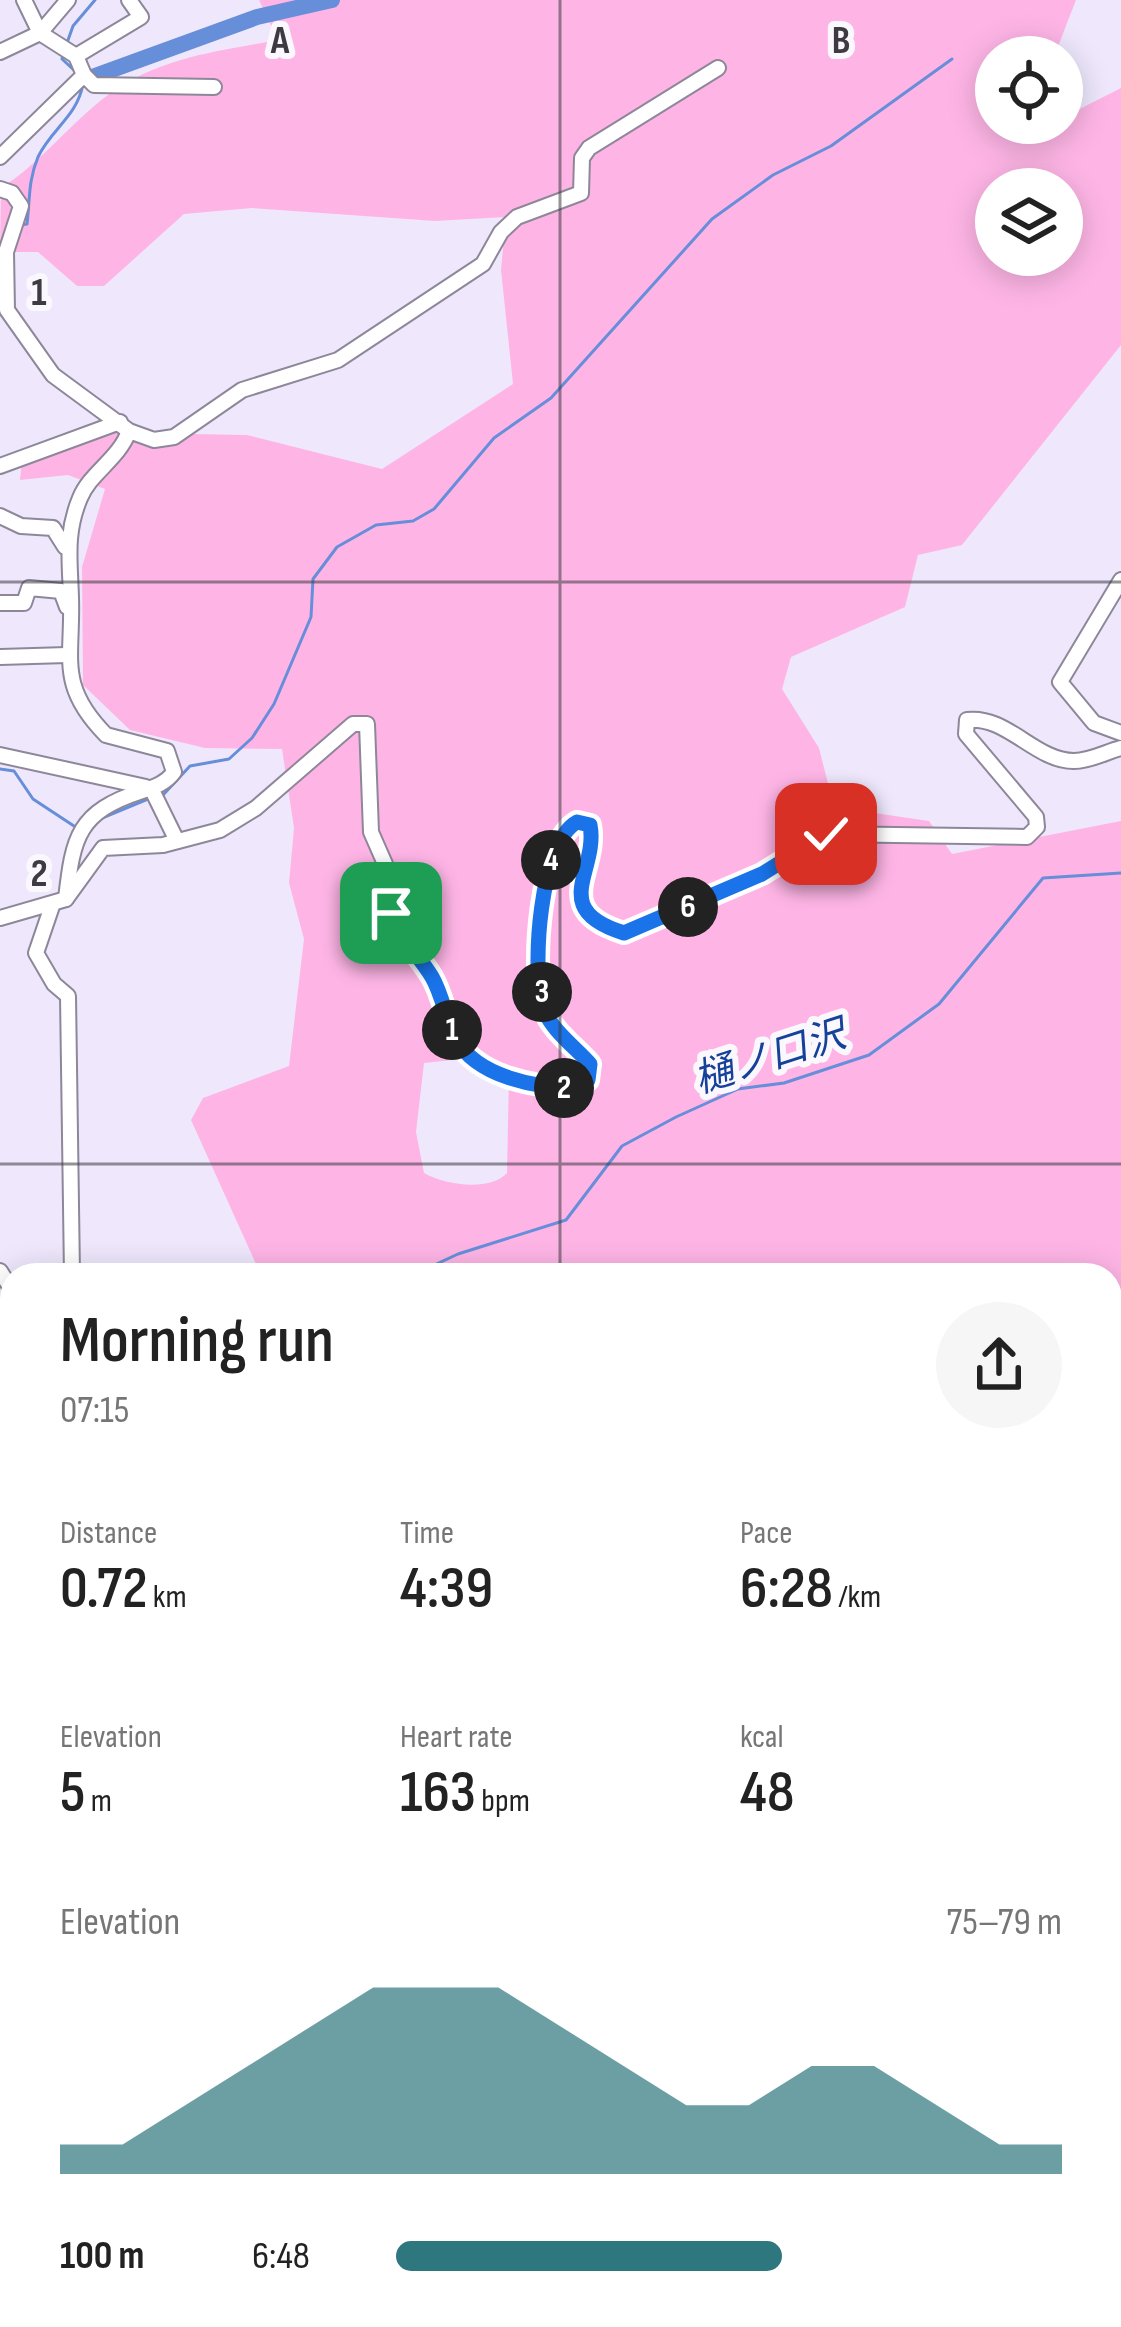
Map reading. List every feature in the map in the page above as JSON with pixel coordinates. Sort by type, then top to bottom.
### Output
[{"type":"street","points":[[24,0],[40,33],[76,56],[94,86],[214,87]]},
{"type":"street","points":[[0,53],[40,33],[68,0]]},
{"type":"street","points":[[76,56],[141,17],[129,0]]},
{"type":"street","points":[[0,189],[12,193],[21,206],[6,252],[7,310],[53,375],[124,427],[154,440],[175,437],[242,390],[338,360],[483,264],[501,232],[517,217],[581,193],[582,158],[590,148],[718,68]]},
{"type":"street","points":[[0,157],[84,75]]},
{"type":"street","points":[[0,466],[124,427]]},
{"type":"street","points":[[60,902],[71,848],[103,804],[171,778],[173,758],[160,748],[106,735],[74,693],[67,655],[65,547],[82,492],[110,466],[124,427]]},
{"type":"street","points":[[0,516],[21,526],[53,528],[65,547]]},
{"type":"street","points":[[1121,580],[1060,682],[1094,723],[1121,733]]},
{"type":"street","points":[[0,603],[24,603],[29,588],[61,591],[69,614]]},
{"type":"street","points":[[0,657],[67,655]]},
{"type":"street","points":[[72,1263],[68,996],[54,984],[36,953],[60,902],[103,848],[177,842],[220,830],[256,808],[353,724],[367,724],[371,832],[389,873],[391,913],[404,943],[435,982],[460,1046],[487,1069],[511,1078],[576,1088],[588,1080],[590,1064],[542,1005],[541,898],[555,845],[571,824],[584,822],[591,829],[578,884],[583,905],[603,925],[632,933],[762,874],[826,834],[1027,837],[1035,830],[1036,817],[967,734],[967,720],[988,722],[1063,760],[1084,760],[1121,748]]},
{"type":"street","points":[[0,755],[151,788]]},
{"type":"street","points":[[151,788],[177,842]]},
{"type":"street","points":[[0,918],[60,902]]},
{"type":"shaded area","points":[[259,0],[1076,0],[1062,36],[975,36],[975,144],[1083,144],[1083,107],[1121,88],[1121,345],[962,545],[918,555],[905,607],[791,657],[782,689],[819,748],[834,807],[929,821],[952,854],[1121,821],[1121,1263],[256,1263],[191,1120],[203,1098],[289,1066],[304,939],[289,883],[294,828],[282,749],[205,748],[130,730],[83,685],[82,567],[105,489],[68,475],[20,480],[23,450],[83,432],[247,435],[382,469],[513,384],[501,270],[506,217],[435,221],[252,208],[184,214],[104,286],[77,286],[38,252],[0,252],[1,188],[108,95],[168,64],[278,40]],"holes":[[[471,1058],[507,1064],[507,1173],[479,1185],[424,1173],[416,1132],[424,1063]]]},
{"type":"waterway","points":[[67,43],[73,26],[95,0]]},
{"type":"waterway","points":[[84,80],[257,17],[332,0]]},
{"type":"waterway","points":[[64,52],[62,59],[76,72]]},
{"type":"waterway","points":[[163,795],[190,766],[229,759],[252,738],[274,704],[311,617],[313,579],[337,547],[376,525],[413,521],[434,509],[494,438],[551,398],[712,219],[773,175],[831,146],[952,59]]},
{"type":"waterway","points":[[20,225],[27,224],[38,157],[75,105],[83,84]]},
{"type":"waterway","points":[[0,769],[14,771],[33,799],[77,828]]},
{"type":"waterway","points":[[102,818],[148,799]]},
{"type":"waterway","name":"樋ノ口沢","points":[[439,1263],[566,1220],[622,1146],[676,1117],[738,1089],[784,1083],[869,1055],[939,1004],[1043,878],[1121,873]]},
{"type":"route","points":[[391,913],[404,943],[435,982],[453,1034],[470,1057],[511,1078],[576,1088],[588,1080],[590,1064],[542,1005],[541,898],[555,845],[565,830],[577,822],[590,825],[579,895],[592,916],[624,933],[762,874],[826,834]]}]
